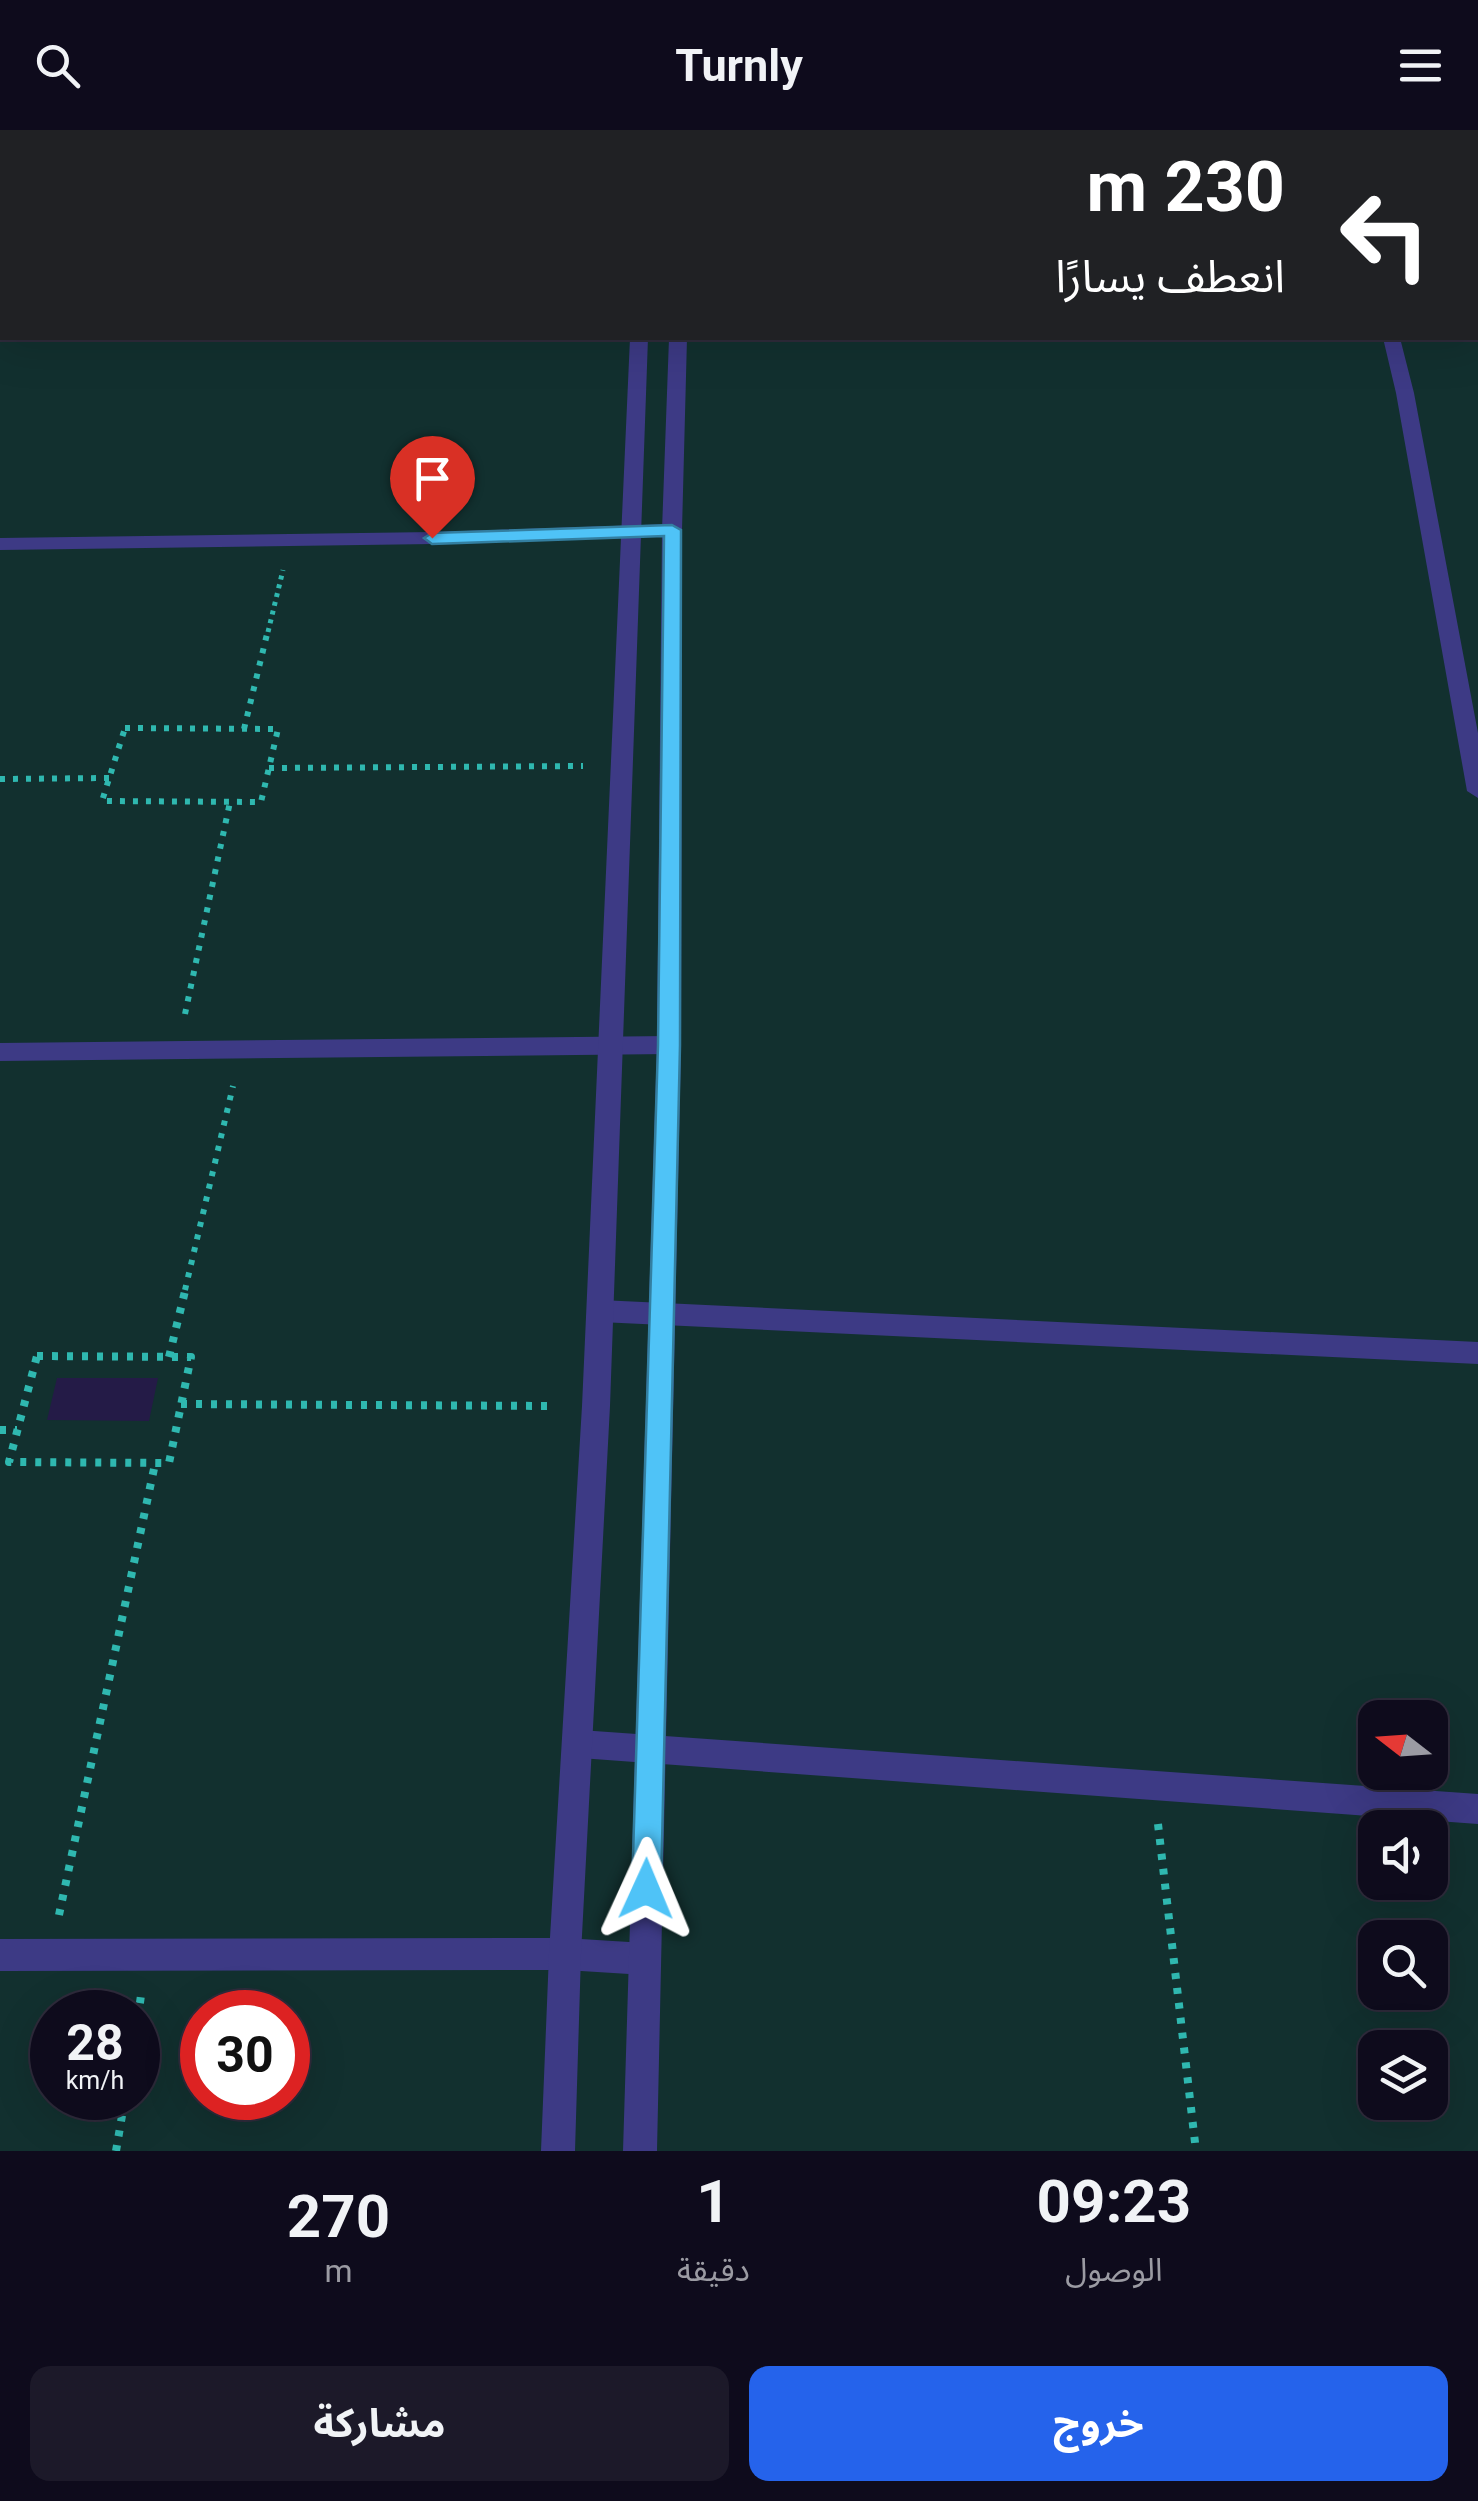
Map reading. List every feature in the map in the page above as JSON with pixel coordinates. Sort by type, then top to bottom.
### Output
[{"type":"street","points":[[558,2151],[565,1954],[580,1744],[596,1406],[639,340]]},
{"type":"street","points":[[640,2151],[669,1045],[672,530],[678,340]]},
{"type":"street","points":[[1392,340],[1405,393],[1478,791]]},
{"type":"street","points":[[0,544],[672,530]]},
{"type":"street","points":[[0,1052],[669,1045]]},
{"type":"street","points":[[600,1311],[1478,1354]]},
{"type":"street","points":[[580,1744],[1478,1809]]},
{"type":"street","points":[[0,1956],[565,1954],[645,1959]]},
{"type":"path","points":[[244,729],[290,540]]},
{"type":"path","points":[[124,728],[244,729],[278,729],[262,802],[102,802],[124,728]]},
{"type":"path","points":[[269,768],[622,765]]},
{"type":"path","points":[[0,778],[110,778]]},
{"type":"path","points":[[177,1049],[230,802]]},
{"type":"path","points":[[169,1357],[241,1049]]},
{"type":"path","points":[[36,1356],[169,1357],[191,1357],[169,1464],[9,1462],[36,1356]]},
{"type":"path","points":[[181,1404],[596,1406]]},
{"type":"path","points":[[0,1430],[18,1430]]},
{"type":"path","points":[[50,1955],[155,1464]]},
{"type":"path","points":[[1154,1786],[1196,2151]]},
{"type":"path","points":[[116,2151],[121,2120]]},
{"type":"green space","points":[[0,340],[1478,340],[1478,2151],[0,2151]]},
{"type":"building","points":[[57,1378],[158,1378],[149,1421],[47,1420]]},
{"type":"route","points":[[432,538],[672,530],[669,1045],[646,1889]]}]
